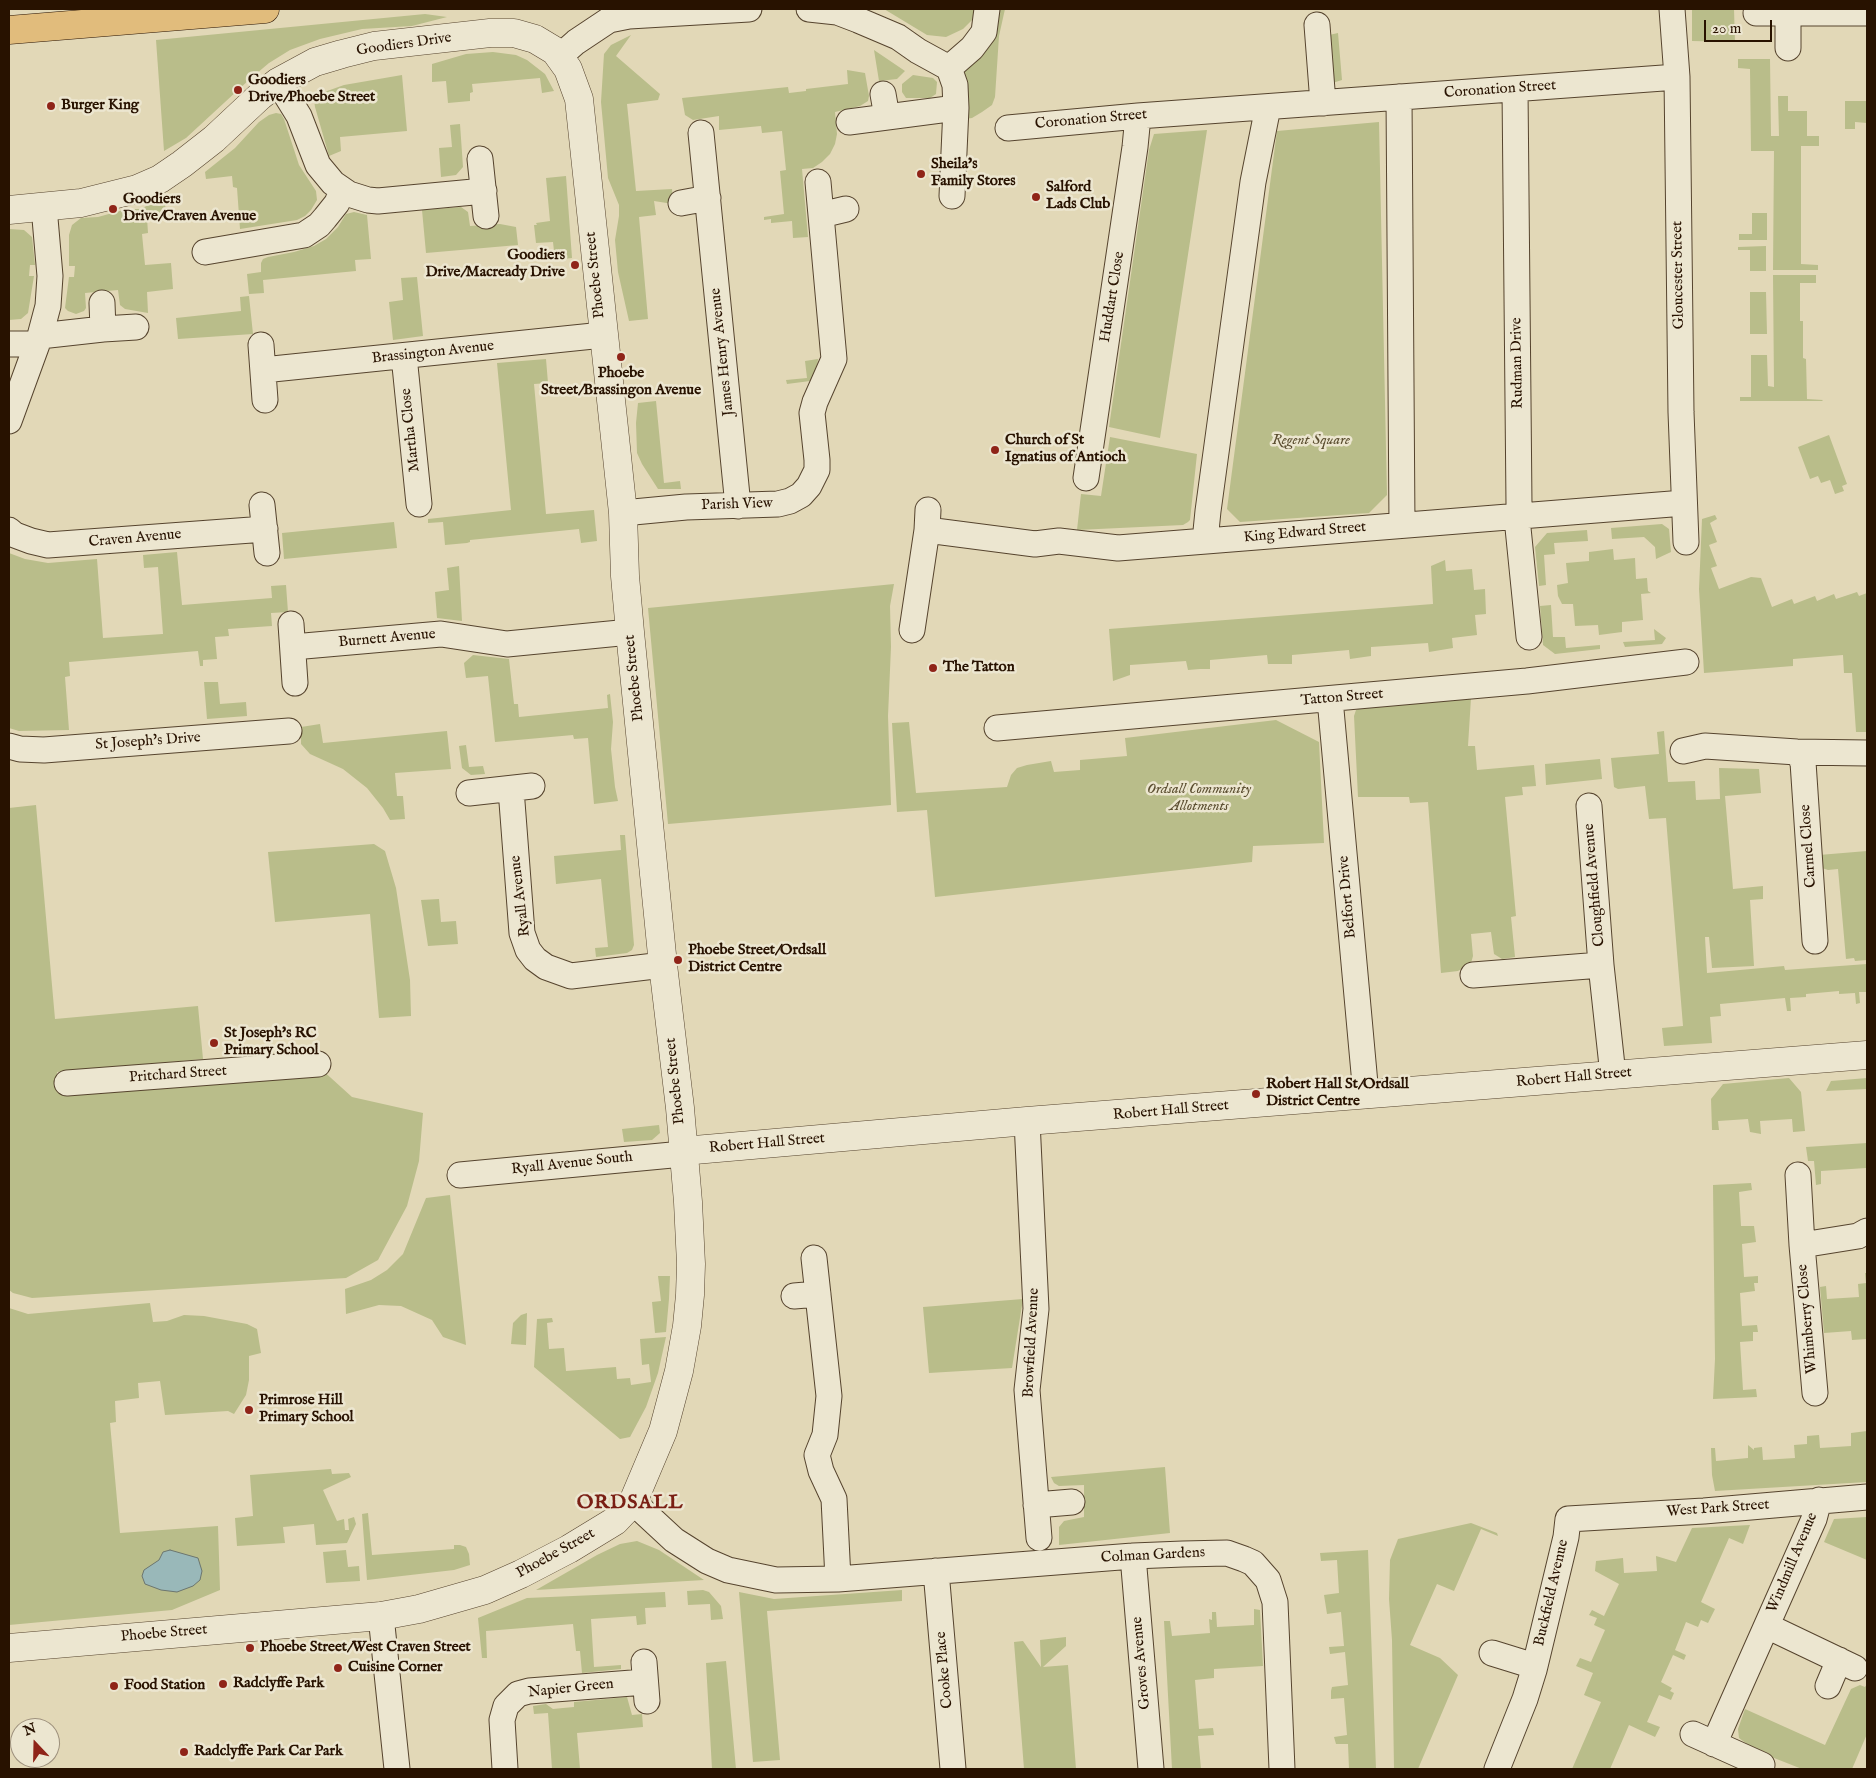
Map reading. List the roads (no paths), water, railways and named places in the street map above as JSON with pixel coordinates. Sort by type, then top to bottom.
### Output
[{"type":"highway","points":[[9,30],[265,9]]},
{"type":"street","points":[[559,57],[576,42],[610,20],[629,16],[749,9]]},
{"type":"street","points":[[808,9],[837,12],[858,20],[898,37],[918,51],[949,68],[955,85],[956,108],[952,196]]},
{"type":"street","points":[[949,68],[972,48],[984,32],[987,9]]},
{"type":"street","name":"Gloucester Street","points":[[1672,9],[1677,77],[1686,542]]},
{"type":"street","points":[[1756,13],[1867,13]]},
{"type":"street","points":[[1788,13],[1788,48]]},
{"type":"street","points":[[1317,25],[1323,103]]},
{"type":"street","name":"Goodiers Drive","points":[[9,210],[81,203],[114,195],[160,179],[214,139],[260,96],[278,82],[315,62],[374,46],[490,33],[514,33]]},
{"type":"street","name":"Phoebe Street","points":[[9,1648],[381,1616],[419,1609],[485,1590],[569,1549],[615,1521],[633,1502],[663,1431],[679,1371],[687,1326],[690,1295],[688,1202],[630,632],[622,513],[579,99],[568,69],[555,51],[535,39],[514,33]]},
{"type":"street","name":"Coronation Street","points":[[1008,128],[1138,116],[1677,77]]},
{"type":"street","points":[[278,82],[299,116],[318,165],[333,183],[357,198],[378,201],[484,191]]},
{"type":"street","name":"Rudman Drive","points":[[1515,89],[1518,518],[1529,637]]},
{"type":"street","points":[[1399,97],[1402,525]]},
{"type":"street","points":[[849,122],[885,106],[956,108]]},
{"type":"street","points":[[1206,541],[1208,511],[1253,182],[1268,107]]},
{"type":"street","name":"Huddart Close","points":[[1086,478],[1138,116]]},
{"type":"street","name":"James Henry Avenue","points":[[701,133],[738,506]]},
{"type":"street","points":[[480,159],[486,216]]},
{"type":"street","name":"Parish View","points":[[622,513],[686,507],[778,504],[790,501],[801,495],[809,486],[817,470],[812,412],[834,359],[818,182]]},
{"type":"street","points":[[205,252],[246,256],[312,230],[319,225],[337,203],[342,190]]},
{"type":"street","points":[[682,203],[708,198]]},
{"type":"street","points":[[9,420],[38,340],[48,306],[50,276],[44,207]]},
{"type":"street","points":[[821,215],[846,209]]},
{"type":"street","points":[[102,303],[103,329]]},
{"type":"street","points":[[9,344],[103,329],[136,328]]},
{"type":"street","name":"Brassington Avenue","points":[[263,370],[603,336]]},
{"type":"street","points":[[261,345],[266,400]]},
{"type":"street","name":"Martha Close","points":[[404,356],[419,504]]},
{"type":"street","name":"King Edward Street","points":[[912,630],[928,520],[1035,544],[1059,541],[1118,548],[1684,504]]},
{"type":"street","name":"Craven Avenue","points":[[9,530],[15,535],[31,541],[50,545],[265,529]]},
{"type":"street","name":"Burnett Avenue","points":[[295,683],[292,636],[441,634],[507,644],[630,632]]},
{"type":"street","name":"Tatton Street","points":[[997,728],[1527,681],[1686,662]]},
{"type":"street","name":"Belfort Drive","points":[[1330,699],[1366,1095]]},
{"type":"street","name":"St Joseph's Drive","points":[[9,746],[20,749],[44,750],[289,731]]},
{"type":"street","points":[[1683,752],[1705,746],[1797,752],[1867,753]]},
{"type":"street","name":"Carmel Close","points":[[1797,752],[1803,762],[1815,941]]},
{"type":"street","name":"Ryall Avenue","points":[[468,793],[522,787],[522,932],[528,950],[535,958],[546,967],[571,976],[663,965]]},
{"type":"street","name":"Cloughfield Avenue","points":[[1589,806],[1613,1075]]},
{"type":"street","name":"Cloughfield Avenue","points":[[1473,975],[1602,965]]},
{"type":"street","name":"Robert Hall Street","points":[[684,1151],[1027,1121],[1867,1055]]},
{"type":"street","name":"Pritchard Street","points":[[66,1083],[318,1064]]},
{"type":"street","name":"Browfield Avenue","points":[[1027,1121],[1036,1310],[1028,1390],[1039,1538]]},
{"type":"street","name":"Ryall Avenue South","points":[[460,1175],[672,1154],[684,1151]]},
{"type":"street","name":"Whimberry Close","points":[[1798,1175],[1815,1393]]},
{"type":"street","name":"Whimberry Close","points":[[1802,1245],[1858,1236],[1867,1231]]},
{"type":"street","points":[[814,1258],[806,1295],[830,1396],[825,1435],[818,1455],[821,1471],[834,1499],[838,1579]]},
{"type":"street","name":"West Park Street","points":[[1568,1519],[1704,1511],[1867,1497]]},
{"type":"street","name":"Windmill Avenue","points":[[1762,1765],[1704,1739],[1767,1626],[1814,1519],[1819,1500]]},
{"type":"street","name":"Colman Gardens","points":[[633,1502],[674,1540],[707,1561],[728,1570],[776,1580],[838,1579],[1133,1556],[1227,1553],[1254,1563],[1268,1580],[1275,1602],[1282,1769]]},
{"type":"street","points":[[1036,1505],[1072,1502]]},
{"type":"street","name":"Buckfield Avenue","points":[[1496,1769],[1525,1699],[1566,1537],[1568,1519]]},
{"type":"street","name":"Groves Avenue","points":[[1133,1556],[1151,1769]]},
{"type":"street","name":"Cooke Place","points":[[936,1571],[952,1769]]},
{"type":"street","points":[[381,1616],[397,1769]]},
{"type":"street","name":"Windmill Avenue","points":[[1767,1626],[1847,1664],[1828,1686]]},
{"type":"street","name":"Buckfield Avenue","points":[[1492,1653],[1534,1666]]},
{"type":"street","name":"Napier Green","points":[[505,1769],[502,1720],[506,1706],[518,1694],[529,1691],[645,1682]]},
{"type":"water","points":[[170,1550],[198,1558],[202,1571],[200,1580],[193,1586],[177,1592],[161,1590],[145,1584],[142,1576],[144,1570],[159,1560],[163,1552]]},
{"type":"place","name":"Goodiers Drive/Phoebe Street","points":[[238,90]]},
{"type":"place","name":"Burger King","points":[[51,106]]},
{"type":"place","name":"Sheila's Family Stores","points":[[921,174]]},
{"type":"place","name":"Salford Lads Club","points":[[1036,197]]},
{"type":"place","name":"Goodiers Drive/Craven Avenue","points":[[113,209]]},
{"type":"place","name":"Goodiers Drive/Macready Drive","points":[[575,265]]},
{"type":"place","name":"Phoebe Street/Brassingon Avenue","points":[[621,357]]},
{"type":"place","name":"Church of St Ignatius of Antioch","points":[[995,450]]},
{"type":"place","name":"The Tatton","points":[[933,668]]},
{"type":"place","name":"Phoebe Street/Ordsall District Centre","points":[[678,960]]},
{"type":"place","name":"St Joseph's RC Primary School","points":[[214,1043]]},
{"type":"place","name":"Robert Hall St/Ordsall District Centre","points":[[1256,1094]]},
{"type":"place","name":"Primrose Hill Primary School","points":[[249,1410]]},
{"type":"place","name":"Phoebe Street/West Craven Street","points":[[250,1648]]},
{"type":"place","name":"Cuisine Corner","points":[[338,1668]]},
{"type":"place","name":"Radclyffe Park","points":[[223,1684]]},
{"type":"place","name":"Food Station","points":[[114,1686]]},
{"type":"place","name":"Radclyffe Park Car Park","points":[[184,1752]]},
{"type":"district","name":"ORDSALL","points":[[630,1504]]},
{"type":"park label","name":"Regent Square","points":[[1311,441]]},
{"type":"park label","name":"Ordsall Community Allotments","points":[[1199,798]]}]
